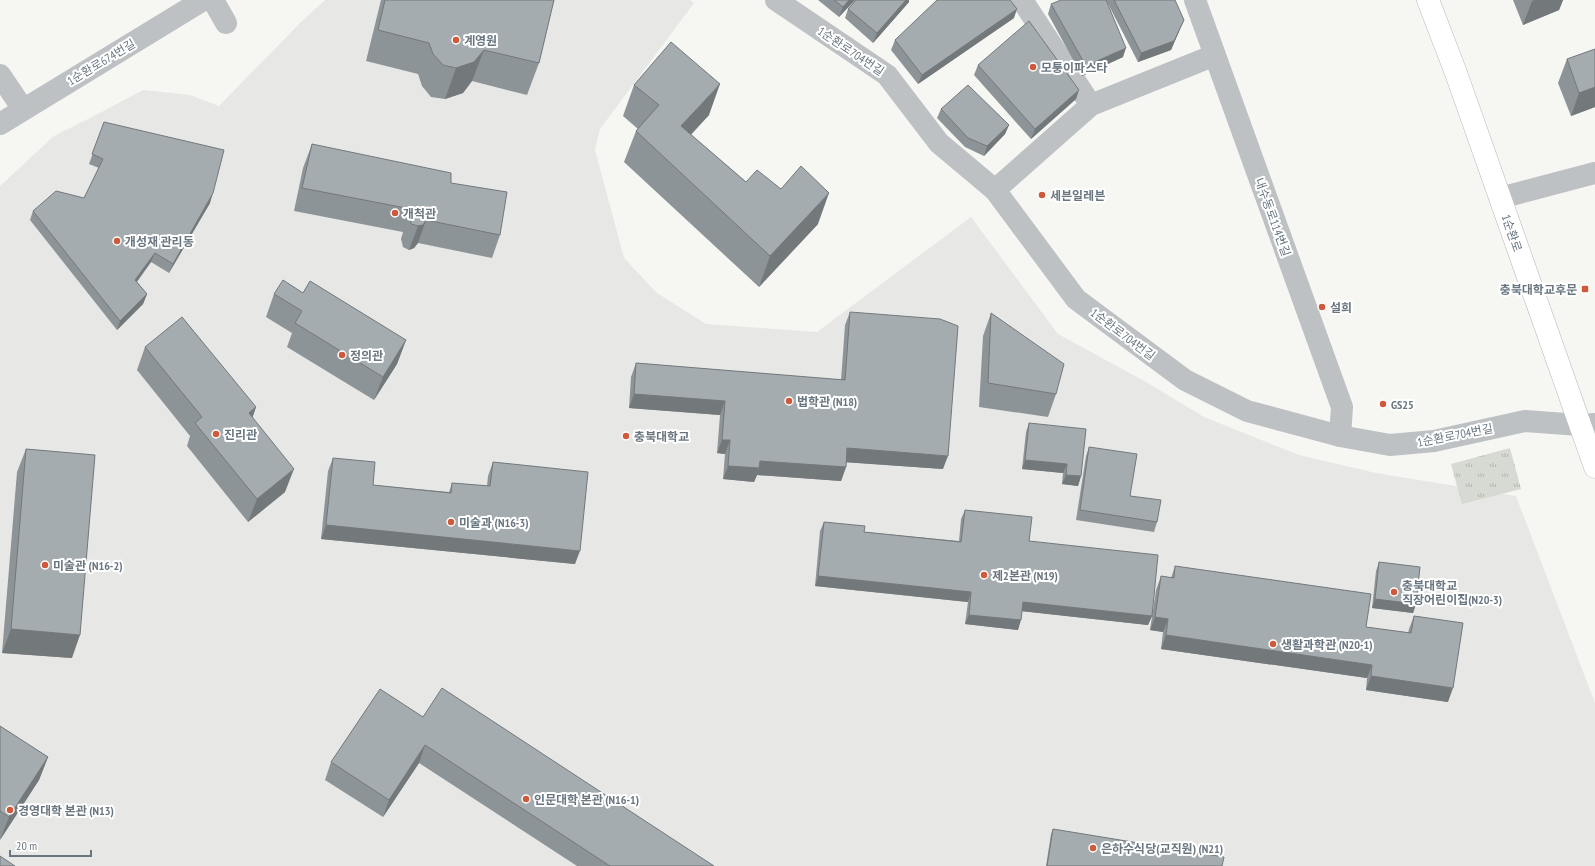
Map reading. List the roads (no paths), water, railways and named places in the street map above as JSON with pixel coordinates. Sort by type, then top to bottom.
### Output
[{"type":"main road","name":"1순환로","points":[[1428,0],[1456,73],[1500,198],[1588,425],[1595,466]]},
{"type":"street","name":"1순환로674번길","points":[[0,124],[203,0]]},
{"type":"street","points":[[212,0],[226,23]]},
{"type":"street","name":"1순환로704번길","points":[[776,0],[887,75],[939,143],[995,190],[1076,298],[1185,380],[1247,411],[1340,436],[1390,445],[1434,441],[1525,421],[1588,425]]},
{"type":"street","points":[[1022,0],[1091,105]]},
{"type":"street","name":"내수동로114번길","points":[[1195,0],[1342,407],[1340,436]]},
{"type":"street","points":[[995,190],[1091,105],[1215,55]]},
{"type":"street","points":[[0,75],[23,109]]},
{"type":"street","points":[[1500,198],[1595,173]]},
{"type":"place","name":"계영원","points":[[456,40]]},
{"type":"place","name":"모퉁이파스타","points":[[1033,67]]},
{"type":"place","name":"세븐일레븐","points":[[1042,195]]},
{"type":"place","name":"개척관","points":[[395,213]]},
{"type":"place","name":"개성재 관리동","points":[[117,241]]},
{"type":"place","name":"충북대학교후문","points":[[1585,289]]},
{"type":"place","name":"설희","points":[[1322,307]]},
{"type":"place","name":"정의관","points":[[342,355]]},
{"type":"place","name":"법학관 (N18)","points":[[789,401]]},
{"type":"place","name":"GS25","points":[[1383,404]]},
{"type":"place","name":"진리관","points":[[216,434]]},
{"type":"place","name":"충북대학교","points":[[626,436]]},
{"type":"place","name":"미술과 (N16-3)","points":[[451,522]]},
{"type":"place","name":"미술관 (N16-2)","points":[[45,565]]},
{"type":"place","name":"제2본관 (N19)","points":[[984,575]]},
{"type":"place","name":"충북대학교 직장어린이집(N20-3)","points":[[1394,592]]},
{"type":"place","name":"생활과학관 (N20-1)","points":[[1273,644]]},
{"type":"place","name":"인문대학 본관 (N16-1)","points":[[526,799]]},
{"type":"place","name":"경영대학 본관 (N13)","points":[[10,810]]},
{"type":"place","name":"은하수식당(교직원) (N21)","points":[[1093,848]]}]
